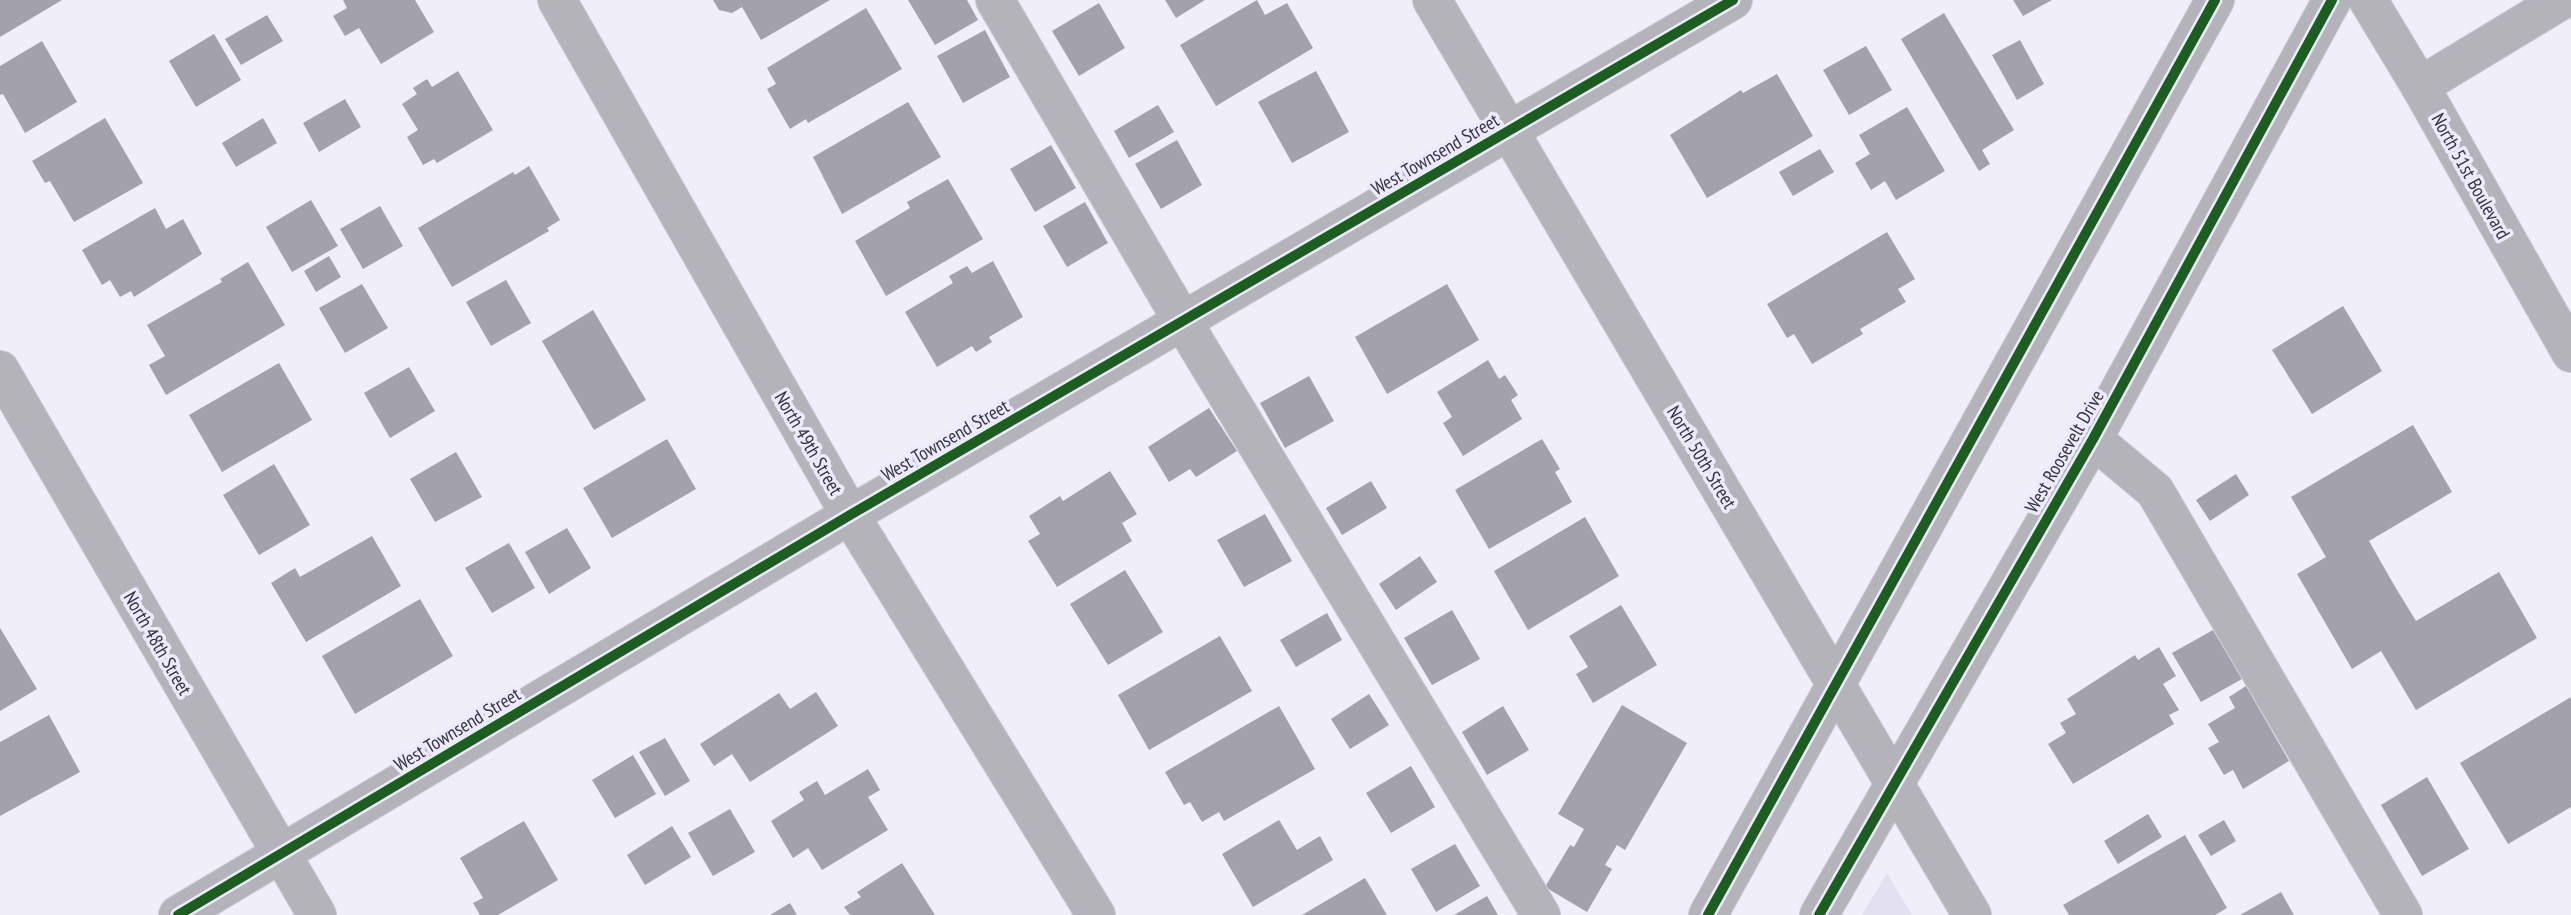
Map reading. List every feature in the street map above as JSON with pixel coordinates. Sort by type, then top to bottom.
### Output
[{"type":"street","name":"North 49th Street","points":[[557,0],[850,515],[1096,915]]},
{"type":"street","points":[[995,0],[1183,321],[1541,915]]},
{"type":"street","name":"North 50th Street","points":[[1432,0],[1972,915]]},
{"type":"street","name":"West Townsend Street","points":[[178,915],[850,515],[1733,0]]},
{"type":"street","points":[[1708,915],[2215,0]]},
{"type":"street","name":"West Roosevelt Drive","points":[[1819,915],[2093,439],[2332,0]]},
{"type":"street","name":"North 51st Boulevard","points":[[2368,0],[2420,86],[2571,353]]},
{"type":"street","points":[[2420,86],[2562,0]]},
{"type":"street","name":"North 48th Street","points":[[0,370],[317,915]]},
{"type":"street","points":[[2093,439],[2155,491],[2403,915]]},
{"type":"shaded area","points":[[1887,873],[1912,915],[1862,915]]},
{"type":"building","points":[[0,0],[62,0],[0,37]]},
{"type":"building","points":[[343,0],[415,0],[434,32],[381,64],[359,28],[345,36],[333,16],[347,8]]},
{"type":"building","points":[[713,0],[830,0],[761,40],[742,7],[732,13],[719,10]]},
{"type":"building","points":[[908,0],[967,0],[978,20],[935,45]]},
{"type":"building","points":[[1165,0],[1205,0],[1176,18]]},
{"type":"building","points":[[1257,0],[1265,15],[1287,3],[1313,48],[1216,106],[1180,45]]},
{"type":"building","points":[[2013,0],[2052,0],[2023,16]]},
{"type":"building","points":[[1099,3],[1125,48],[1079,76],[1052,31]]},
{"type":"building","points":[[866,8],[902,69],[808,123],[806,119],[790,129],[767,89],[776,84],[767,68]]},
{"type":"building","points":[[1944,13],[2014,130],[1982,150],[1990,164],[1979,171],[1901,39]]},
{"type":"building","points":[[267,15],[283,41],[241,65],[225,39]]},
{"type":"building","points":[[985,30],[1010,77],[963,103],[937,56]]},
{"type":"building","points":[[214,34],[241,80],[196,107],[169,61]]},
{"type":"building","points":[[2020,40],[2044,84],[2017,100],[1992,55]]},
{"type":"building","points":[[42,41],[77,102],[25,133],[3,94],[0,95],[0,66]]},
{"type":"building","points":[[1866,46],[1892,90],[1849,115],[1823,70]]},
{"type":"building","points":[[458,71],[493,130],[437,163],[434,159],[423,165],[407,137],[418,130],[402,104],[417,94],[413,88],[427,79],[432,87]]},
{"type":"building","points":[[1316,71],[1349,132],[1292,163],[1258,102]]},
{"type":"building","points":[[1777,74],[1813,136],[1707,198],[1670,135],[1741,90],[1743,93]]},
{"type":"building","points":[[345,99],[361,127],[319,152],[303,123]]},
{"type":"building","points":[[908,102],[941,157],[842,214],[813,157]]},
{"type":"building","points":[[1158,105],[1174,132],[1129,158],[1114,131]]},
{"type":"building","points":[[1907,107],[1945,171],[1896,200],[1885,181],[1871,190],[1855,163],[1870,154],[1859,135]]},
{"type":"building","points":[[105,118],[143,183],[74,222],[50,181],[45,183],[32,161]]},
{"type":"building","points":[[263,118],[277,143],[236,167],[222,143]]},
{"type":"building","points":[[1177,140],[1202,185],[1161,209],[1135,164]]},
{"type":"building","points":[[1051,145],[1076,188],[1035,212],[1010,169]]},
{"type":"building","points":[[1820,149],[1834,172],[1793,196],[1779,172]]},
{"type":"building","points":[[529,166],[560,220],[547,228],[549,231],[452,287],[418,228],[513,172],[515,175]]},
{"type":"building","points":[[948,179],[983,239],[886,296],[855,241],[910,208],[907,202]]},
{"type":"building","points":[[311,200],[338,246],[292,272],[266,227]]},
{"type":"building","points":[[1085,202],[1108,243],[1067,267],[1043,226]]},
{"type":"building","points":[[380,206],[403,246],[363,269],[340,229]]},
{"type":"building","points":[[155,208],[166,229],[183,219],[202,254],[134,297],[131,291],[120,297],[110,280],[102,285],[82,250]]},
{"type":"building","points":[[1887,232],[1915,279],[1898,289],[1906,302],[1860,329],[1863,334],[1812,364],[1794,334],[1787,338],[1767,304]]},
{"type":"building","points":[[329,256],[341,277],[316,292],[304,271]]},
{"type":"building","points":[[993,261],[1023,317],[989,337],[992,342],[976,352],[972,346],[937,367],[905,312],[953,283],[949,276],[967,266],[972,273]]},
{"type":"building","points":[[248,262],[285,325],[166,395],[149,365],[165,356],[147,325],[222,282],[220,279]]},
{"type":"building","points":[[506,280],[531,323],[491,346],[466,302]]},
{"type":"building","points":[[362,284],[388,328],[345,353],[319,308]]},
{"type":"building","points":[[1447,284],[1479,340],[1387,394],[1355,337]]},
{"type":"building","points":[[2343,306],[2382,371],[2312,414],[2272,350]]},
{"type":"building","points":[[593,310],[646,400],[594,430],[542,341]]},
{"type":"building","points":[[1488,360],[1499,379],[1505,375],[1518,395],[1511,400],[1522,419],[1463,456],[1443,423],[1452,417],[1437,392]]},
{"type":"building","points":[[279,363],[312,420],[222,472],[189,415]]},
{"type":"building","points":[[409,367],[435,411],[390,438],[364,393]]},
{"type":"building","points":[[1309,376],[1334,421],[1285,448],[1260,403]]},
{"type":"building","points":[[1209,408],[1237,451],[1196,477],[1190,469],[1169,482],[1148,447]]},
{"type":"building","points":[[2413,425],[2452,492],[2369,541],[2394,585],[2416,621],[2499,572],[2537,638],[2416,710],[2381,651],[2352,669],[2297,574],[2326,557],[2291,497]]},
{"type":"building","points":[[667,439],[696,489],[612,538],[583,488]]},
{"type":"building","points":[[1542,439],[1560,469],[1555,472],[1572,502],[1489,549],[1455,490]]},
{"type":"building","points":[[456,452],[482,497],[435,522],[410,479]]},
{"type":"building","points":[[274,464],[310,525],[259,555],[223,495]]},
{"type":"building","points":[[1110,471],[1137,514],[1122,523],[1132,541],[1057,587],[1028,541],[1040,534],[1029,516],[1060,496],[1063,501]]},
{"type":"building","points":[[2236,474],[2249,495],[2210,521],[2196,500]]},
{"type":"building","points":[[1371,481],[1387,508],[1342,535],[1326,508]]},
{"type":"building","points":[[1265,514],[1292,561],[1244,587],[1217,540]]},
{"type":"building","points":[[1585,517],[1619,576],[1528,630],[1494,571]]},
{"type":"building","points":[[567,528],[591,568],[549,594],[525,552]]},
{"type":"building","points":[[372,536],[401,586],[306,642],[271,583],[295,568],[300,577]]},
{"type":"building","points":[[509,543],[535,588],[492,613],[465,568]]},
{"type":"building","points":[[1420,556],[1437,582],[1396,610],[1379,584]]},
{"type":"building","points":[[1125,570],[1163,632],[1108,665],[1070,604]]},
{"type":"building","points":[[420,599],[453,656],[355,714],[322,656]]},
{"type":"building","points":[[1621,605],[1657,665],[1593,703],[1576,674],[1588,667],[1569,636]]},
{"type":"building","points":[[1452,610],[1480,659],[1432,685],[1404,638]]},
{"type":"building","points":[[1327,613],[1342,640],[1296,667],[1280,640]]},
{"type":"building","points":[[0,628],[37,689],[0,711]]},
{"type":"building","points":[[2213,630],[2242,679],[2201,702],[2172,653]]},
{"type":"building","points":[[1220,636],[1252,691],[1149,750],[1118,695]]},
{"type":"building","points":[[2159,647],[2176,676],[2163,684],[2179,710],[2169,715],[2174,724],[2073,784],[2048,744],[2066,733],[2060,723],[2076,714],[2067,699],[2135,655],[2138,660]]},
{"type":"building","points":[[2246,686],[2289,761],[2243,789],[2233,770],[2224,775],[2208,748],[2219,742],[2208,724],[2235,708],[2229,697]]},
{"type":"building","points":[[816,692],[838,726],[750,782],[732,754],[714,766],[700,744],[779,693],[790,709]]},
{"type":"building","points":[[1369,694],[1389,725],[1350,749],[1331,719]]},
{"type":"building","points":[[2571,697],[2571,807],[2508,844],[2460,763]]},
{"type":"building","points":[[1622,705],[1687,743],[1625,850],[1617,845],[1605,865],[1612,869],[1587,912],[1545,887],[1570,845],[1574,847],[1584,829],[1558,814]]},
{"type":"building","points":[[1279,706],[1315,769],[1224,821],[1219,812],[1202,822],[1190,802],[1184,805],[1165,772]]},
{"type":"building","points":[[1503,706],[1529,750],[1487,775],[1462,732]]},
{"type":"building","points":[[49,715],[80,772],[0,816],[0,742]]},
{"type":"building","points":[[665,738],[690,781],[665,796],[639,752]]},
{"type":"building","points":[[633,755],[656,794],[615,818],[592,780]]},
{"type":"building","points":[[1411,766],[1435,807],[1391,833],[1366,793]]},
{"type":"building","points":[[868,769],[880,790],[868,797],[888,830],[822,870],[808,848],[793,858],[771,821],[804,800],[799,792],[817,781],[825,795]]},
{"type":"building","points":[[2427,777],[2469,849],[2422,876],[2381,805]]},
{"type":"building","points":[[730,809],[755,852],[713,876],[688,833]]},
{"type":"building","points":[[2148,814],[2162,837],[2118,864],[2104,841]]},
{"type":"building","points":[[1279,820],[1297,850],[1320,836],[1333,860],[1253,907],[1222,854]]},
{"type":"building","points":[[2224,820],[2236,841],[2211,856],[2198,835]]},
{"type":"building","points":[[524,821],[558,880],[498,915],[480,915],[473,903],[483,898],[460,858]]},
{"type":"building","points":[[672,826],[691,857],[645,885],[627,855]]},
{"type":"building","points":[[2185,835],[2227,908],[2215,915],[2069,915],[2063,905]]},
{"type":"building","points":[[1455,844],[1480,886],[1436,912],[1411,869]]},
{"type":"building","points":[[902,863],[935,915],[850,915],[844,907],[861,897],[857,892]]},
{"type":"building","points":[[1365,878],[1387,915],[1302,915]]},
{"type":"building","points":[[2281,892],[2294,915],[2240,915]]},
{"type":"building","points":[[1487,896],[1498,915],[1454,915]]},
{"type":"building","points":[[790,903],[797,915],[770,915]]},
{"type":"cycle path","points":[[178,915],[850,515],[1733,0]]},
{"type":"cycle path","points":[[1708,915],[2215,0]]},
{"type":"cycle path","points":[[1819,915],[2093,439],[2332,0]]}]
